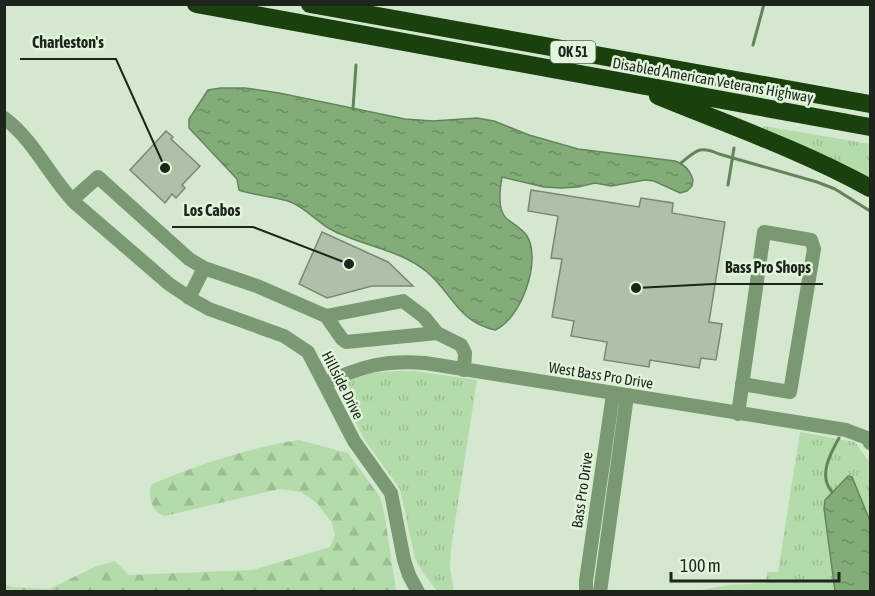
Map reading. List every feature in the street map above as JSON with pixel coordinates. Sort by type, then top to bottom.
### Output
[{"type":"highway","name":"Disabled American Veterans Highway","points":[[196,4],[870,127]]},
{"type":"highway","name":"Disabled American Veterans Highway","points":[[310,4],[870,104]]},
{"type":"highway","points":[[620,81],[802,154],[870,188]]},
{"type":"street","name":"Hillside Drive","points":[[4,118],[15,126],[32,146],[61,189],[169,284],[209,309],[271,330],[297,343],[308,352],[354,441],[391,493],[404,560],[418,591]]},
{"type":"street","points":[[72,200],[98,177],[189,259],[204,268],[257,286],[326,316],[346,342],[438,333]]},
{"type":"street","points":[[738,414],[742,384],[764,232],[811,240],[814,249],[790,392],[742,384]]},
{"type":"street","points":[[189,298],[204,268]]},
{"type":"street","points":[[326,316],[403,301],[424,317],[438,333],[461,345],[465,353],[464,370]]},
{"type":"street","name":"West Bass Pro Drive","points":[[325,383],[355,369],[400,361],[846,430],[867,438],[870,443]]},
{"type":"street","points":[[600,591],[620,395]]},
{"type":"street","name":"Bass Pro Drive","points":[[586,591],[620,395]]},
{"type":"green space","points":[[764,126],[870,144],[870,180],[762,130]]},
{"type":"green space","points":[[415,371],[477,380],[451,548],[450,569],[454,591],[437,591],[423,573],[415,558],[400,489],[364,439],[342,395],[346,383],[361,376],[379,372]]},
{"type":"green space","points":[[800,432],[855,442],[870,463],[870,591],[689,592],[729,585],[766,583],[767,572],[778,572]]},
{"type":"green space","points":[[299,440],[348,453],[380,497],[396,590],[5,591],[5,584],[11,587],[49,589],[97,566],[115,561],[129,575],[253,570],[330,547],[335,535],[332,523],[317,503],[301,492],[279,489],[165,516],[157,512],[152,503],[150,493],[152,484],[224,458],[261,447]]},
{"type":"water","points":[[245,88],[279,93],[405,119],[433,121],[477,118],[494,121],[529,135],[578,149],[675,161],[689,170],[693,180],[692,186],[680,193],[654,181],[645,180],[611,186],[595,183],[561,188],[544,187],[502,177],[501,209],[506,218],[527,236],[532,260],[521,302],[504,324],[495,330],[472,321],[456,306],[436,280],[416,264],[330,229],[294,203],[239,190],[237,179],[189,128],[189,119],[208,90]]},
{"type":"water","points":[[848,476],[852,477],[870,521],[870,591],[835,591],[824,508],[825,500]]},
{"type":"building","points":[[166,131],[173,137],[171,139],[200,166],[182,185],[185,188],[176,198],[172,194],[165,203],[130,170]]},
{"type":"building","points":[[531,190],[639,207],[641,198],[673,203],[672,213],[725,222],[709,322],[722,324],[716,360],[701,358],[699,368],[650,360],[649,367],[604,360],[607,342],[571,336],[574,321],[552,317],[562,259],[551,258],[558,216],[528,211]]},
{"type":"building","points":[[322,232],[388,262],[413,286],[372,286],[327,298],[299,284]]},
{"type":"waterway","points":[[753,45],[764,4]]},
{"type":"waterway","points":[[353,109],[356,65]]},
{"type":"waterway","points":[[728,185],[734,148]]},
{"type":"waterway","points":[[681,163],[698,151],[712,151],[817,182],[835,189],[870,211]]},
{"type":"waterway","points":[[832,492],[828,486],[826,472],[829,458],[839,438]]},
{"type":"place","name":"Charleston's","points":[[165,168]]},
{"type":"place","name":"Los Cabos","points":[[349,264]]},
{"type":"place","name":"Bass Pro Shops","points":[[636,288]]}]
